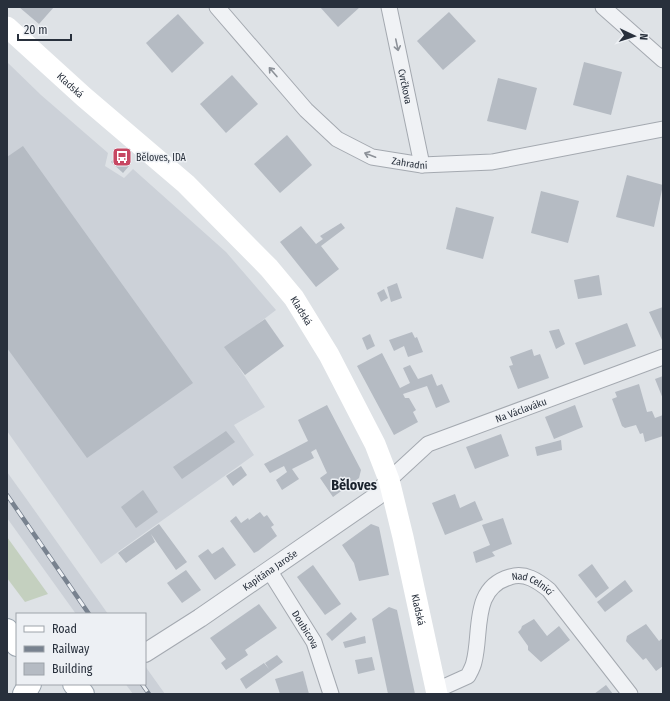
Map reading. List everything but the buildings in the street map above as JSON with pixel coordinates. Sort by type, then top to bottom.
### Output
[{"type":"main road","name":"Kladská","points":[[7,27],[84,97],[186,184],[269,268],[294,298],[329,355],[375,444],[389,480],[404,537],[437,692]]},
{"type":"main road","points":[[7,630],[16,644]]},
{"type":"main road","points":[[24,694],[29,685]]},
{"type":"street","name":"Zahradní","points":[[216,7],[306,110],[337,139],[372,157],[422,164],[492,162],[663,129]]},
{"type":"street","name":"Cvrčkova","points":[[389,7],[422,164]]},
{"type":"street","points":[[603,7],[663,60]]},
{"type":"street","name":"Na Václaváku","points":[[389,480],[428,444],[663,357]]},
{"type":"street","name":"Kapitána Jaroše","points":[[146,652],[181,631],[378,496],[389,480]]},
{"type":"street","name":"Doubicova","points":[[269,570],[314,642],[331,694]]},
{"type":"street","name":"Nad Celnicí","points":[[437,692],[468,676],[474,662],[482,604],[491,587],[503,579],[515,575],[528,577],[539,582],[549,590],[630,694]]},
{"type":"shaded area","points":[[7,62],[41,95],[108,153],[105,166],[124,178],[133,169],[226,252],[276,310],[226,348],[265,407],[234,425],[254,455],[101,564],[7,431]]},
{"type":"shaded area","points":[[7,472],[107,613],[75,613],[7,518]]},
{"type":"shaded area","points":[[146,667],[165,694],[133,694],[127,686],[146,685]]},
{"type":"green space","points":[[7,537],[48,594],[25,602],[7,578]]},
{"type":"railway","points":[[7,495],[88,613]]},
{"type":"railway","points":[[143,685],[149,694]]},
{"type":"place","name":"Běloves, IDA","points":[[122,157]]},
{"type":"district","name":"Běloves","points":[[354,485]]}]
